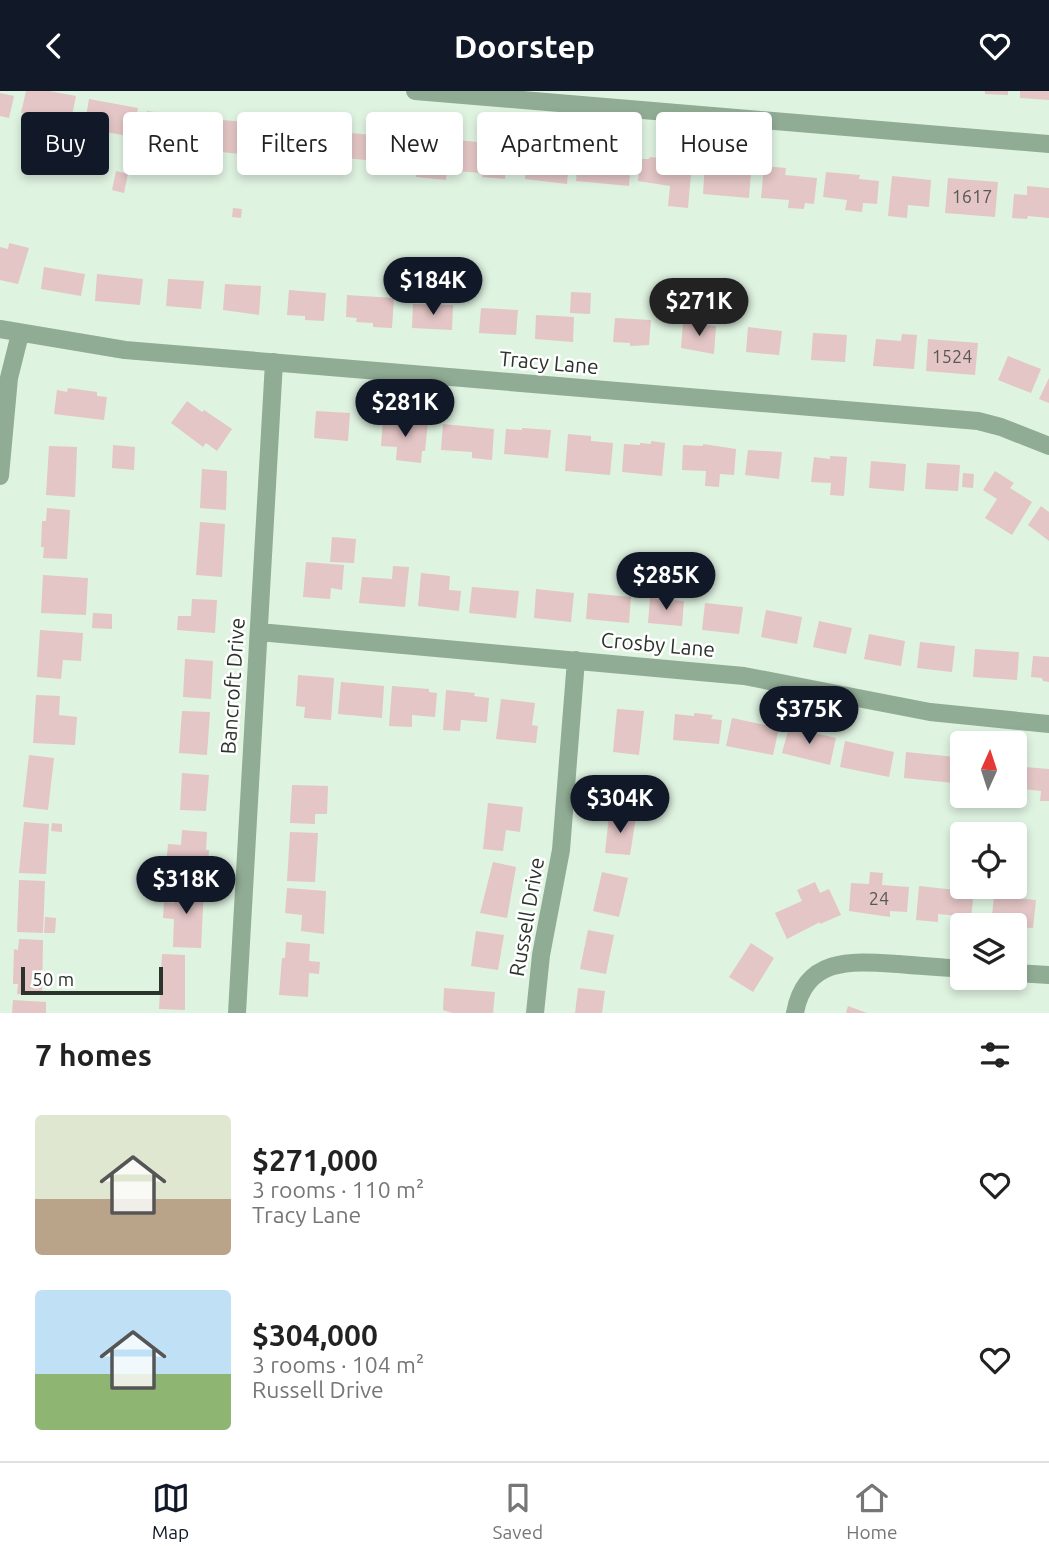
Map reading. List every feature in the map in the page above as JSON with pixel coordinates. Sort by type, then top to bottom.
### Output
[{"type":"street","points":[[415,91],[1049,144]]},
{"type":"street","name":"Tracy Lane","points":[[0,330],[125,350],[978,421],[1049,446]]},
{"type":"street","points":[[0,476],[9,379],[20,334]]},
{"type":"street","name":"Bancroft Drive","points":[[237,1013],[274,362]]},
{"type":"street","name":"Crosby Lane","points":[[259,632],[744,676],[930,712],[1049,724]]},
{"type":"street","name":"Russell Drive","points":[[535,1013],[541,955],[563,837],[576,660]]},
{"type":"street","points":[[794,1013],[805,986],[817,974],[832,965],[852,961],[950,968]]},
{"type":"street","points":[[1027,974],[1049,975]]},
{"type":"building","points":[[26,91],[49,91],[76,96],[73,112],[21,112]]},
{"type":"building","points":[[985,91],[1008,91],[1008,95],[985,94]]},
{"type":"building","points":[[1020,91],[1049,91],[1049,100],[1020,98]]},
{"type":"building","points":[[0,93],[14,96],[9,118],[0,116]]},
{"type":"building","points":[[89,99],[138,108],[137,112],[123,112],[123,135],[109,133],[109,112],[87,112]]},
{"type":"building","points":[[223,120],[237,121],[237,154],[223,152]]},
{"type":"building","points":[[352,133],[366,134],[366,160],[352,159]]},
{"type":"building","points":[[463,141],[477,142],[477,173],[463,172]]},
{"type":"building","points":[[656,158],[656,175],[691,175],[688,208],[668,206],[670,186],[638,181],[639,175],[642,175],[642,159]]},
{"type":"building","points":[[772,167],[786,168],[785,175],[817,178],[814,204],[805,203],[804,209],[788,208],[789,200],[761,198],[763,175],[772,175]]},
{"type":"building","points":[[116,171],[128,175],[124,193],[112,190]]},
{"type":"building","points":[[826,172],[860,175],[859,179],[879,181],[877,204],[863,203],[862,212],[845,210],[847,200],[823,197]]},
{"type":"building","points":[[416,175],[446,175],[446,180]]},
{"type":"building","points":[[482,175],[505,175],[505,179]]},
{"type":"building","points":[[525,175],[568,175],[567,184],[525,179]]},
{"type":"building","points":[[576,175],[630,175],[629,186],[576,181]]},
{"type":"building","points":[[704,175],[751,175],[749,198],[703,194]]},
{"type":"building","points":[[892,176],[931,180],[929,207],[908,205],[907,218],[888,216]]},
{"type":"building","points":[[948,178],[998,182],[995,217],[945,213]]},
{"type":"building","points":[[1027,186],[1049,188],[1049,218],[1012,218],[1014,194],[1027,195]]},
{"type":"building","points":[[233,208],[242,209],[241,218],[232,217]]},
{"type":"building","points":[[9,243],[29,248],[18,284],[0,280],[0,247],[8,249]]},
{"type":"building","points":[[44,267],[85,274],[81,296],[41,289]]},
{"type":"building","points":[[97,274],[143,279],[140,305],[95,301]]},
{"type":"building","points":[[168,279],[204,281],[201,309],[166,306]]},
{"type":"building","points":[[225,284],[261,286],[259,315],[223,310]]},
{"type":"building","points":[[289,290],[326,293],[324,321],[287,315]]},
{"type":"building","points":[[571,292],[591,293],[590,314],[570,313]]},
{"type":"building","points":[[347,295],[394,298],[392,328],[373,327],[373,323],[356,322],[357,318],[346,317]]},
{"type":"building","points":[[413,304],[453,305],[452,330],[412,328]]},
{"type":"building","points":[[481,308],[518,310],[516,335],[479,333]]},
{"type":"building","points":[[536,315],[574,317],[573,342],[535,339]]},
{"type":"building","points":[[615,318],[651,320],[649,345],[630,346],[630,343],[613,342]]},
{"type":"building","points":[[683,323],[716,326],[714,354],[681,348]]},
{"type":"building","points":[[748,327],[782,331],[779,355],[746,352]]},
{"type":"building","points":[[813,333],[847,335],[845,362],[811,360]]},
{"type":"building","points":[[902,334],[917,335],[914,369],[873,366],[876,339],[901,341]]},
{"type":"building","points":[[928,339],[978,343],[975,375],[926,371]]},
{"type":"building","points":[[1008,356],[1041,369],[1031,393],[998,380]]},
{"type":"building","points":[[1049,378],[1049,403],[1039,399]]},
{"type":"building","points":[[68,388],[97,392],[97,396],[107,397],[104,420],[54,414],[57,390],[67,392]]},
{"type":"building","points":[[187,401],[232,429],[217,451],[206,443],[203,447],[171,423]]},
{"type":"building","points":[[316,411],[350,413],[348,441],[314,438]]},
{"type":"building","points":[[383,419],[428,422],[421,463],[396,460],[397,447],[381,446]]},
{"type":"building","points":[[443,424],[494,429],[492,460],[472,458],[472,452],[441,450]]},
{"type":"building","points":[[506,429],[551,430],[548,458],[504,454]]},
{"type":"building","points":[[568,434],[591,436],[591,441],[613,443],[610,475],[565,471]]},
{"type":"building","points":[[651,441],[665,443],[662,476],[622,472],[624,444],[651,444]]},
{"type":"building","points":[[703,444],[736,449],[734,475],[720,474],[719,487],[705,486],[706,471],[682,470],[683,445]]},
{"type":"building","points":[[113,445],[135,447],[134,470],[112,468]]},
{"type":"building","points":[[49,446],[77,447],[75,497],[46,495]]},
{"type":"building","points":[[748,450],[782,452],[779,479],[745,475]]},
{"type":"building","points":[[830,456],[847,457],[844,496],[830,495],[831,483],[811,482],[814,457],[830,459]]},
{"type":"building","points":[[871,461],[906,464],[904,491],[869,488]]},
{"type":"building","points":[[927,463],[960,465],[958,491],[925,489]]},
{"type":"building","points":[[202,469],[227,471],[226,510],[200,508]]},
{"type":"building","points":[[995,471],[1014,483],[1010,488],[1032,502],[1012,535],[985,518],[997,499],[983,490]]},
{"type":"building","points":[[963,473],[974,474],[973,488],[962,487]]},
{"type":"building","points":[[1041,506],[1049,512],[1049,541],[1028,525]]},
{"type":"building","points":[[47,508],[70,510],[67,559],[43,558],[42,521],[46,521]]},
{"type":"building","points":[[200,522],[225,524],[222,577],[196,575]]},
{"type":"building","points":[[332,537],[356,539],[354,563],[330,562]]},
{"type":"building","points":[[306,562],[344,565],[342,590],[331,588],[330,599],[303,597]]},
{"type":"building","points":[[393,566],[409,567],[405,607],[359,603],[362,577],[392,579]]},
{"type":"building","points":[[421,573],[450,576],[449,590],[461,591],[459,611],[418,606]]},
{"type":"building","points":[[43,575],[88,578],[86,615],[41,613]]},
{"type":"building","points":[[472,587],[519,591],[516,618],[469,613]]},
{"type":"building","points":[[536,589],[574,593],[571,622],[534,618]]},
{"type":"building","points":[[588,593],[631,597],[629,623],[586,619]]},
{"type":"building","points":[[650,598],[684,601],[682,626],[648,623]]},
{"type":"building","points":[[192,599],[217,600],[215,633],[177,630],[178,616],[191,616]]},
{"type":"building","points":[[705,603],[743,607],[739,634],[702,630]]},
{"type":"building","points":[[766,610],[802,617],[797,644],[761,637]]},
{"type":"building","points":[[93,613],[112,614],[112,629],[92,628]]},
{"type":"building","points":[[819,621],[852,628],[846,654],[813,647]]},
{"type":"building","points":[[40,630],[83,633],[81,661],[63,660],[61,679],[37,677]]},
{"type":"building","points":[[869,634],[905,641],[901,666],[864,659]]},
{"type":"building","points":[[920,642],[955,646],[952,672],[917,668]]},
{"type":"building","points":[[975,649],[1019,652],[1017,680],[973,677]]},
{"type":"building","points":[[1033,656],[1049,657],[1049,682],[1031,677]]},
{"type":"building","points":[[185,659],[213,661],[211,699],[183,697]]},
{"type":"building","points":[[298,675],[334,678],[331,720],[304,718],[305,707],[296,706]]},
{"type":"building","points":[[341,682],[384,686],[382,718],[338,714]]},
{"type":"building","points":[[392,686],[429,689],[429,692],[437,693],[435,717],[412,715],[412,727],[389,726]]},
{"type":"building","points":[[446,690],[475,693],[474,696],[489,698],[487,722],[461,720],[460,731],[443,730]]},
{"type":"building","points":[[36,695],[60,696],[59,715],[77,717],[75,745],[33,743]]},
{"type":"building","points":[[501,699],[535,703],[532,725],[538,726],[536,743],[496,739]]},
{"type":"building","points":[[617,709],[644,711],[639,755],[613,752]]},
{"type":"building","points":[[182,711],[210,712],[207,755],[179,753]]},
{"type":"building","points":[[694,713],[713,715],[711,719],[722,720],[719,744],[673,740],[675,714],[694,716]]},
{"type":"building","points":[[732,718],[779,728],[773,755],[726,746]]},
{"type":"building","points":[[789,727],[836,738],[830,765],[782,753]]},
{"type":"building","points":[[845,741],[894,752],[889,777],[840,767]]},
{"type":"building","points":[[906,752],[950,756],[950,783],[904,778]]},
{"type":"building","points":[[29,755],[54,758],[48,810],[23,807]]},
{"type":"building","points":[[1027,767],[1049,769],[1049,801],[1040,801],[1041,791],[1027,789]]},
{"type":"building","points":[[182,773],[209,775],[206,811],[180,810]]},
{"type":"building","points":[[292,785],[328,786],[327,814],[315,814],[315,824],[290,823]]},
{"type":"building","points":[[488,803],[523,807],[520,832],[506,830],[503,851],[483,849]]},
{"type":"building","points":[[609,815],[636,817],[630,855],[605,853]]},
{"type":"building","points":[[24,822],[49,824],[46,874],[19,873]]},
{"type":"building","points":[[52,823],[62,824],[62,832],[51,831]]},
{"type":"building","points":[[182,830],[207,832],[207,882],[177,880],[178,868],[166,867],[168,844],[181,845]]},
{"type":"building","points":[[290,832],[318,833],[315,882],[287,881]]},
{"type":"building","points":[[493,862],[516,867],[507,918],[480,913]]},
{"type":"building","points":[[602,872],[628,878],[619,917],[593,911]]},
{"type":"building","points":[[870,872],[883,873],[882,885],[909,887],[907,912],[890,911],[890,917],[849,911],[851,883],[869,884]]},
{"type":"building","points":[[19,880],[45,881],[43,933],[17,932]]},
{"type":"building","points":[[815,882],[820,893],[829,889],[841,915],[820,922],[787,939],[775,913],[802,901],[797,890]]},
{"type":"building","points":[[175,885],[204,887],[201,948],[173,947],[174,919],[163,918],[164,902],[174,903]]},
{"type":"building","points":[[919,886],[950,889],[950,899],[973,899],[971,913],[938,914],[938,922],[916,920]]},
{"type":"building","points":[[287,888],[326,891],[324,934],[301,931],[302,915],[285,913]]},
{"type":"building","points":[[994,899],[1036,900],[1033,928],[1027,928],[1027,913],[992,913]]},
{"type":"building","points":[[45,917],[56,918],[55,933],[44,933]]},
{"type":"building","points":[[588,930],[614,935],[606,974],[580,969]]},
{"type":"building","points":[[476,931],[504,935],[498,970],[471,966]]},
{"type":"building","points":[[19,939],[43,940],[42,995],[17,994],[18,984],[13,984],[14,949],[18,950]]},
{"type":"building","points":[[286,942],[310,944],[309,961],[320,962],[319,974],[309,973],[308,997],[279,995]]},
{"type":"building","points":[[751,943],[774,958],[753,992],[729,977]]},
{"type":"building","points":[[162,954],[185,955],[185,1010],[159,1009]]},
{"type":"building","points":[[444,988],[495,992],[493,1013],[452,1013],[443,1010]]},
{"type":"building","points":[[578,988],[605,991],[602,1013],[575,1013]]},
{"type":"building","points":[[13,1000],[46,1002],[46,1013],[12,1013]]},
{"type":"building","points":[[848,1006],[867,1013],[846,1013]]}]
